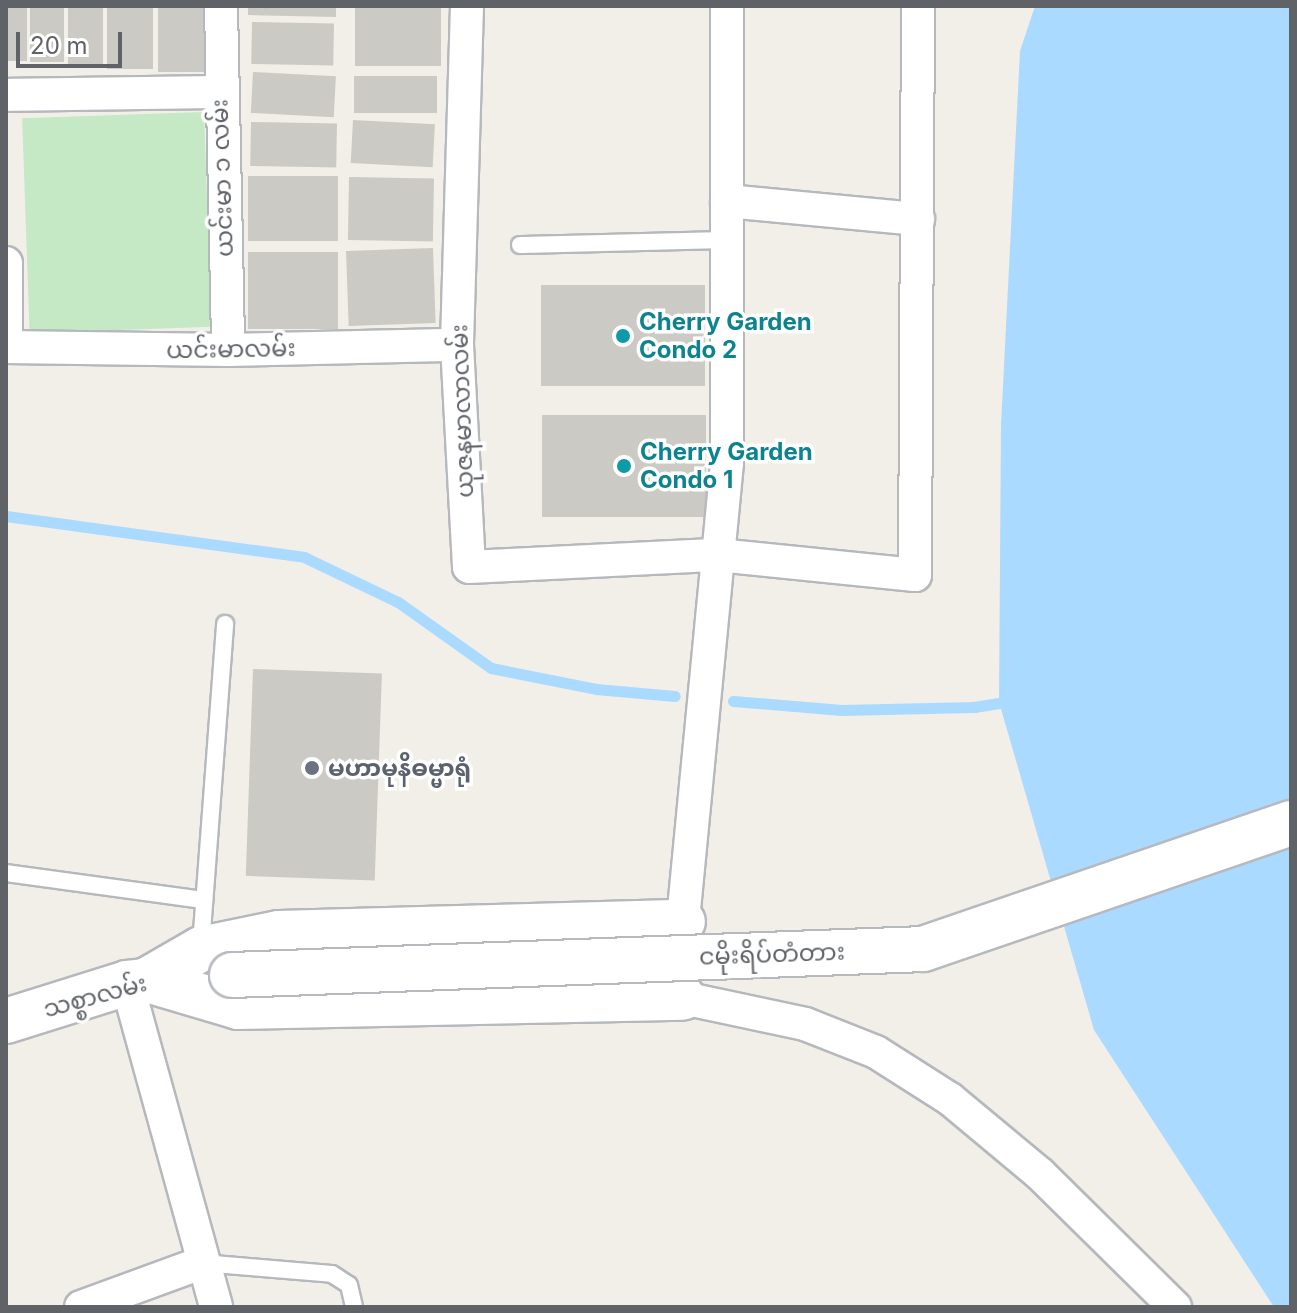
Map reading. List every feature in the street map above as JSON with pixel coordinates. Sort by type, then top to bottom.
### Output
[{"type":"main road","name":"ငမိုးရိပ်တံတား","points":[[217,962],[923,949],[1291,823]]},
{"type":"main road","points":[[217,962],[279,933],[683,922]]},
{"type":"main road","name":"သစ္စာလမ်း","points":[[6,1021],[137,981],[217,962]]},
{"type":"main road","points":[[137,981],[238,1007],[683,998]]},
{"type":"street","name":"ယင်းမာ ၁ လမ်း","points":[[221,6],[219,92],[228,350]]},
{"type":"street","name":"ယုဇနမာလာလမ်း","points":[[467,6],[457,345],[469,567],[718,555]]},
{"type":"street","points":[[727,6],[727,463],[683,922],[683,998],[805,1024],[901,1068],[950,1099],[1040,1174],[1175,1307]]},
{"type":"street","points":[[718,555],[915,575],[918,6]]},
{"type":"street","points":[[6,95],[219,92]]},
{"type":"street","points":[[727,201],[918,219]]},
{"type":"street","points":[[6,263],[6,338]]},
{"type":"street","name":"ယင်းမာလမ်း","points":[[6,347],[228,350],[457,345]]},
{"type":"street","points":[[137,981],[201,1263],[216,1307]]},
{"type":"street","points":[[81,1307],[201,1263]]},
{"type":"lane","points":[[520,245],[727,240]]},
{"type":"lane","points":[[217,962],[204,900],[225,624]]},
{"type":"lane","points":[[6,873],[204,900]]},
{"type":"lane","points":[[201,1263],[332,1274],[349,1285],[354,1307]]},
{"type":"green space","points":[[204,112],[212,327],[30,333],[22,118]]},
{"type":"water","points":[[1035,6],[1291,6],[1291,1307],[1274,1307],[1094,1030],[999,702],[1001,425],[1020,51]]},
{"type":"building","points":[[6,6],[27,6],[27,61],[6,61]]},
{"type":"building","points":[[30,6],[64,6],[64,62],[30,62]]},
{"type":"building","points":[[68,6],[103,6],[103,65],[68,65]]},
{"type":"building","points":[[107,6],[153,6],[153,69],[107,69]]},
{"type":"building","points":[[158,6],[207,6],[207,72],[158,72]]},
{"type":"building","points":[[248,6],[336,6],[336,17],[248,15]]},
{"type":"building","points":[[355,6],[441,6],[441,66],[355,66]]},
{"type":"building","points":[[252,22],[334,23],[333,65],[251,64]]},
{"type":"building","points":[[253,72],[336,76],[334,117],[251,113]]},
{"type":"building","points":[[354,76],[437,76],[437,113],[354,113]]},
{"type":"building","points":[[353,120],[435,124],[433,167],[351,163]]},
{"type":"building","points":[[251,122],[337,124],[336,167],[250,166]]},
{"type":"building","points":[[248,176],[338,176],[338,241],[248,241]]},
{"type":"building","points":[[349,177],[434,178],[433,241],[348,240]]},
{"type":"building","points":[[433,248],[436,323],[349,326],[346,251]]},
{"type":"building","points":[[248,252],[338,252],[338,329],[248,329]]},
{"type":"building","name":"Cherry Garden Condo 2","points":[[541,285],[705,285],[705,386],[541,386]]},
{"type":"building","name":"Cherry Garden Condo 1","points":[[542,415],[706,415],[706,517],[542,517]]},
{"type":"building","points":[[253,669],[382,674],[375,880],[246,876]]},
{"type":"waterway","points":[[6,516],[304,557],[398,602],[491,668],[596,689],[675,696]]},
{"type":"waterway","points":[[733,701],[842,710],[974,707],[1012,701]]},
{"type":"place","name":"Cherry Garden Condo 2","points":[[623,336]]},
{"type":"place","name":"Cherry Garden Condo 1","points":[[624,466]]},
{"type":"place","name":"မဟာမုနိဓမ္မာရုံ","points":[[312,768]]}]
